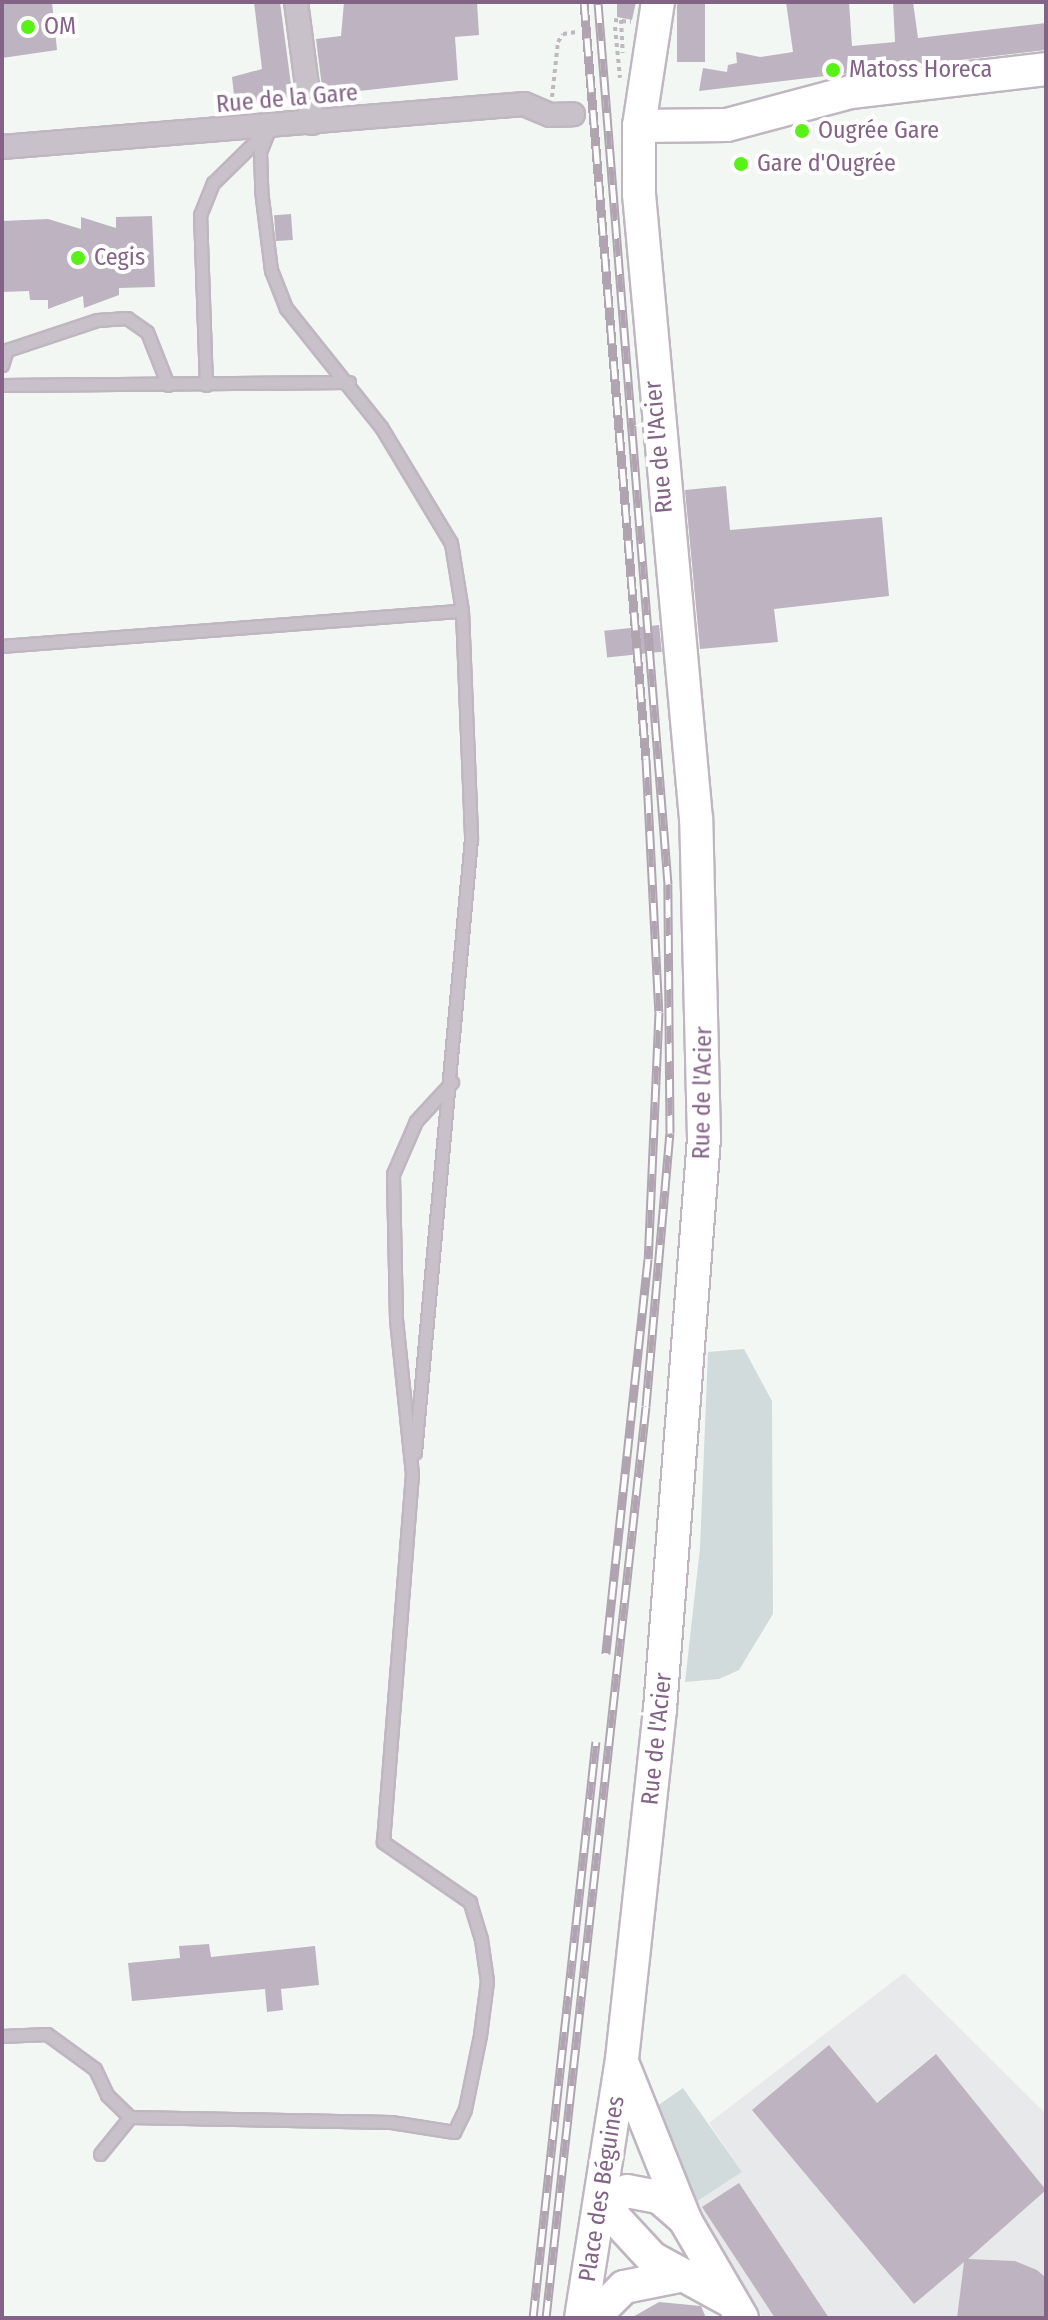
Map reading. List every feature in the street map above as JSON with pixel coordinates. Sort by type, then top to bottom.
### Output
[{"type":"main road","name":"Rue de l'Acier","points":[[622,2059],[678,1521],[704,1138],[696,819],[648,321],[639,126],[658,2]]},
{"type":"main road","points":[[639,126],[727,125],[851,92],[1046,69]]},
{"type":"main road","points":[[622,2059],[685,2220],[734,2308]]},
{"type":"main road","name":"Place des Béguines","points":[[581,2318],[602,2204],[622,2059]]},
{"type":"main road","points":[[685,2220],[659,2197],[638,2191],[602,2204],[638,2247],[679,2276],[734,2308]]},
{"type":"main road","points":[[593,2318],[624,2287],[679,2276]]},
{"type":"street","points":[[296,2],[312,123]]},
{"type":"street","name":"Rue de la Gare","points":[[2,147],[524,104],[550,115],[573,114]]},
{"type":"lane","points":[[2,2036],[47,2034],[95,2069],[107,2095],[130,2117],[391,2122],[454,2132],[465,2109],[487,1981],[470,1902],[383,1842],[412,1474],[452,1082],[471,838],[462,611],[451,543],[349,382],[286,308],[271,270],[260,152],[270,127]]},
{"type":"lane","points":[[206,385],[200,215],[213,183],[270,127]]},
{"type":"lane","points":[[2,365],[7,350],[43,336],[97,320],[127,318],[147,332],[168,385]]},
{"type":"lane","points":[[2,385],[349,382]]},
{"type":"lane","points":[[2,646],[462,611]]},
{"type":"lane","points":[[412,1474],[396,1319],[393,1174],[416,1121],[452,1082]]},
{"type":"lane","points":[[100,2154],[130,2117]]},
{"type":"path","points":[[614,20],[621,20],[624,78],[618,78],[615,27]]},
{"type":"path","points":[[550,115],[558,42],[563,34],[577,32]]},
{"type":"shaded area","points":[[744,1349],[772,1401],[773,1614],[739,1670],[719,1679],[685,1682],[700,1548],[708,1352]]},
{"type":"shaded area","points":[[904,1973],[1046,2114],[1046,2318],[763,2318],[693,2204],[742,2172],[709,2123]]},
{"type":"shaded area","points":[[683,2088],[742,2172],[693,2204],[657,2106]]},
{"type":"building","name":"OM","points":[[2,2],[52,2],[57,50],[2,58]]},
{"type":"building","points":[[254,2],[280,2],[292,92],[288,98],[235,104],[232,77],[262,69]]},
{"type":"building","points":[[344,2],[477,2],[479,35],[455,37],[458,80],[323,95],[316,39],[341,36]]},
{"type":"building","points":[[617,2],[636,2],[632,20],[617,17]]},
{"type":"building","points":[[677,2],[705,2],[705,62],[677,62]]},
{"type":"building","points":[[786,2],[849,2],[852,46],[895,42],[893,2],[913,2],[918,38],[1046,23],[1046,50],[699,91],[703,68],[727,72],[728,65],[737,63],[736,52],[760,57],[793,52]]},
{"type":"building","points":[[291,214],[293,240],[276,241],[274,215]]},
{"type":"building","name":"Cegis","points":[[152,216],[155,287],[119,288],[119,295],[84,308],[83,296],[48,309],[48,300],[30,300],[29,291],[2,292],[2,221],[48,219],[81,229],[81,217],[116,228],[116,217]]},
{"type":"building","points":[[726,486],[730,530],[882,517],[889,596],[774,609],[778,642],[700,649],[685,490]]},
{"type":"building","points":[[659,625],[662,652],[607,658],[604,631]]},
{"type":"building","points":[[209,1944],[211,1957],[315,1946],[319,1985],[281,1989],[283,2010],[267,2012],[265,1989],[132,2001],[128,1963],[180,1958],[179,1946]]},
{"type":"building","points":[[829,2045],[877,2103],[936,2054],[1046,2190],[968,2259],[1015,2261],[1037,2270],[1046,2278],[1046,2318],[957,2318],[964,2262],[914,2304],[752,2110]]},
{"type":"building","points":[[739,2183],[829,2318],[775,2318],[702,2207]]},
{"type":"building","points":[[659,2302],[701,2306],[706,2318],[631,2318]]},
{"type":"railway","points":[[584,2],[646,759],[659,1012],[648,1259],[606,1654]]},
{"type":"railway","points":[[546,2318],[646,1406],[670,1133],[668,884],[598,2]]},
{"type":"railway","points":[[533,2318],[596,1741]]},
{"type":"place","name":"OM","points":[[28,27]]},
{"type":"place","name":"Matoss Horeca","points":[[833,70]]},
{"type":"place","name":"Ougrée Gare","points":[[802,131]]},
{"type":"place","name":"Gare d'Ougrée","points":[[741,164]]},
{"type":"place","name":"Cegis","points":[[78,258]]}]
